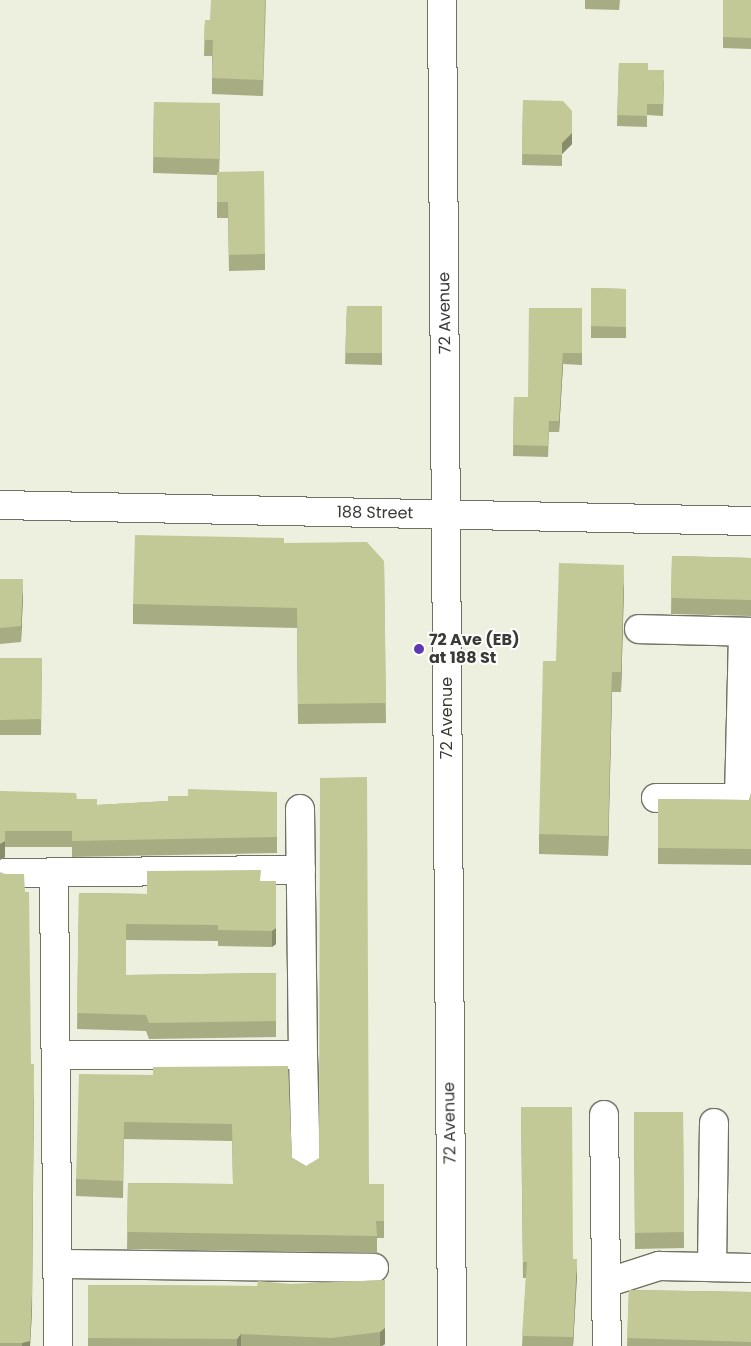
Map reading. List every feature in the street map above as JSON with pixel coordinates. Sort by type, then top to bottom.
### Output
[{"type":"main road","name":"72 Avenue","points":[[442,0],[448,514],[452,1346]]},
{"type":"main road","name":"188 Street","points":[[0,505],[751,521]]},
{"type":"main road","points":[[639,629],[747,632],[739,798],[656,798]]},
{"type":"main road","points":[[300,809],[306,1167]]},
{"type":"main road","points":[[0,873],[54,875],[301,870]]},
{"type":"main road","points":[[54,875],[58,1055],[58,1346]]},
{"type":"main road","points":[[58,1055],[303,1055]]},
{"type":"main road","points":[[604,1115],[607,1346]]},
{"type":"main road","points":[[712,1267],[714,1123]]},
{"type":"main road","points":[[58,1264],[374,1268]]},
{"type":"main road","points":[[606,1283],[645,1268],[751,1268]]},
{"type":"building","points":[[211,0],[265,0],[263,80],[212,78],[213,40],[204,40],[205,20],[210,20]]},
{"type":"building","points":[[723,0],[751,0],[751,38],[723,37]]},
{"type":"building","points":[[619,63],[648,63],[648,70],[664,70],[663,104],[647,104],[647,116],[617,115]]},
{"type":"building","points":[[523,100],[563,101],[572,111],[572,133],[562,143],[562,155],[522,154]]},
{"type":"building","points":[[154,102],[220,103],[219,159],[153,157]]},
{"type":"building","points":[[264,171],[265,254],[229,255],[228,202],[217,202],[217,172]]},
{"type":"building","points":[[591,288],[626,289],[626,327],[591,326]]},
{"type":"building","points":[[347,306],[382,306],[382,353],[345,353]]},
{"type":"building","points":[[529,308],[582,308],[582,353],[563,353],[559,421],[549,421],[548,446],[513,445],[514,397],[528,397]]},
{"type":"building","points":[[135,535],[284,538],[284,543],[367,542],[384,561],[386,703],[298,704],[297,608],[133,604]]},
{"type":"building","points":[[672,556],[751,558],[751,600],[671,598]]},
{"type":"building","points":[[559,563],[624,565],[621,672],[612,672],[608,836],[539,834],[543,661],[556,661]]},
{"type":"building","points":[[0,579],[23,579],[21,626],[0,628]]},
{"type":"building","points":[[0,658],[42,658],[41,719],[0,720]]},
{"type":"building","points":[[367,777],[369,1184],[384,1184],[384,1221],[376,1221],[377,1236],[127,1232],[128,1183],[233,1184],[232,1124],[124,1122],[123,1181],[76,1179],[79,1074],[153,1075],[153,1067],[288,1066],[292,1158],[306,1166],[319,1158],[320,778]]},
{"type":"building","points":[[188,789],[277,792],[277,837],[72,841],[72,831],[5,831],[5,841],[0,844],[0,791],[76,793],[77,799],[97,799],[97,805],[168,801],[168,796],[188,796]]},
{"type":"building","points":[[751,793],[751,849],[658,848],[658,799],[749,800]]},
{"type":"building","points":[[261,870],[260,881],[276,881],[276,928],[272,931],[218,930],[218,925],[126,924],[126,975],[276,973],[276,1021],[149,1023],[146,1015],[77,1013],[79,893],[147,894],[147,871]]},
{"type":"building","points":[[0,872],[5,874],[24,874],[25,892],[29,892],[31,1064],[34,1064],[32,1294],[30,1341],[22,1343],[0,1343]]},
{"type":"building","points":[[521,1107],[572,1107],[573,1259],[577,1259],[573,1337],[522,1336],[527,1262],[523,1262]]},
{"type":"building","points":[[634,1112],[683,1112],[684,1232],[635,1233]]},
{"type":"building","points":[[385,1280],[385,1328],[380,1332],[331,1338],[241,1334],[237,1339],[88,1338],[88,1285],[257,1286],[258,1281],[290,1284]]},
{"type":"building","points":[[629,1290],[751,1292],[751,1342],[627,1338]]},
{"type":"place","name":"72 Ave (EB) at 188 St","points":[[419,649]]}]
